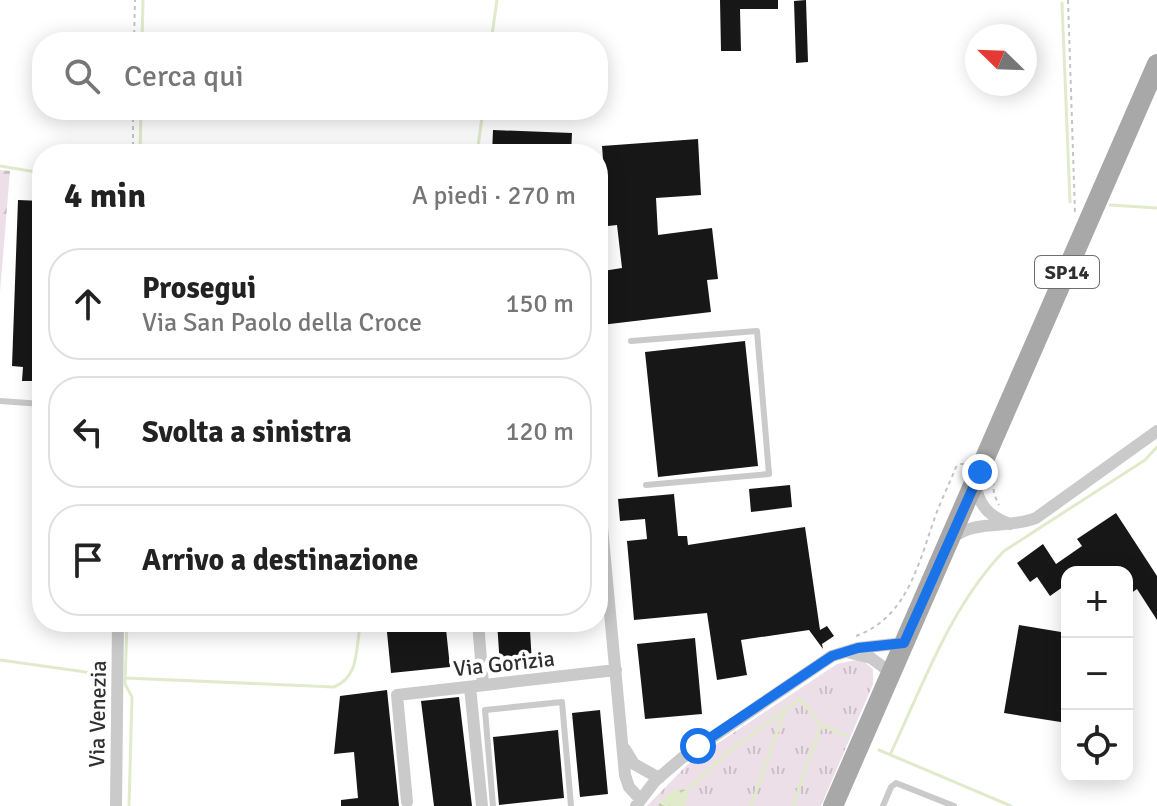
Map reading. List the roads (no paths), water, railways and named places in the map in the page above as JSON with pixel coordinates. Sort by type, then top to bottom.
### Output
[{"type":"main road","name":"SP14","points":[[833,806],[1157,64]]},
{"type":"street","points":[[949,541],[969,529],[1013,525],[1049,512],[1157,431]]},
{"type":"street","points":[[976,479],[978,498],[984,508],[1002,522],[1013,525]]},
{"type":"street","points":[[608,587],[626,779],[638,803],[659,778],[698,746],[832,656],[844,651],[904,643]]},
{"type":"street","name":"Via Venezia","points":[[116,806],[118,632]]},
{"type":"street","points":[[478,632],[482,806]]},
{"type":"street","points":[[844,651],[868,657],[890,672]]},
{"type":"street","name":"Via Gorizia","points":[[407,802],[397,695],[616,670]]},
{"type":"street","points":[[623,746],[634,764],[659,778]]},
{"type":"lane","points":[[631,341],[757,331],[769,474],[646,485]]},
{"type":"lane","points":[[0,401],[32,403]]},
{"type":"lane","points":[[493,806],[485,710],[562,702],[571,806]]},
{"type":"lane","points":[[883,806],[896,783],[954,806]]},
{"type":"water","points":[[686,790],[688,795],[685,806],[657,806],[670,792]]},
{"type":"waterway","points":[[142,32],[143,0]]},
{"type":"waterway","points":[[492,32],[497,0]]},
{"type":"waterway","points":[[1062,3],[1070,202]]},
{"type":"waterway","points":[[140,144],[141,120]]},
{"type":"waterway","points":[[478,144],[482,120]]},
{"type":"waterway","points":[[0,166],[32,171]]},
{"type":"waterway","points":[[1110,205],[1157,208]]},
{"type":"waterway","points":[[890,755],[953,622],[985,573],[1004,551],[1145,460],[1157,447]]},
{"type":"waterway","points":[[127,632],[125,684],[132,697],[129,806]]},
{"type":"waterway","points":[[126,678],[334,687],[343,682],[353,668],[359,632]]},
{"type":"waterway","points":[[0,660],[107,675]]},
{"type":"waterway","points":[[683,794],[727,753],[800,699],[821,725],[847,736]]},
{"type":"waterway","points":[[751,806],[784,712]]},
{"type":"waterway","points":[[793,806],[821,725]]},
{"type":"waterway","points":[[879,750],[1011,806]]}]
